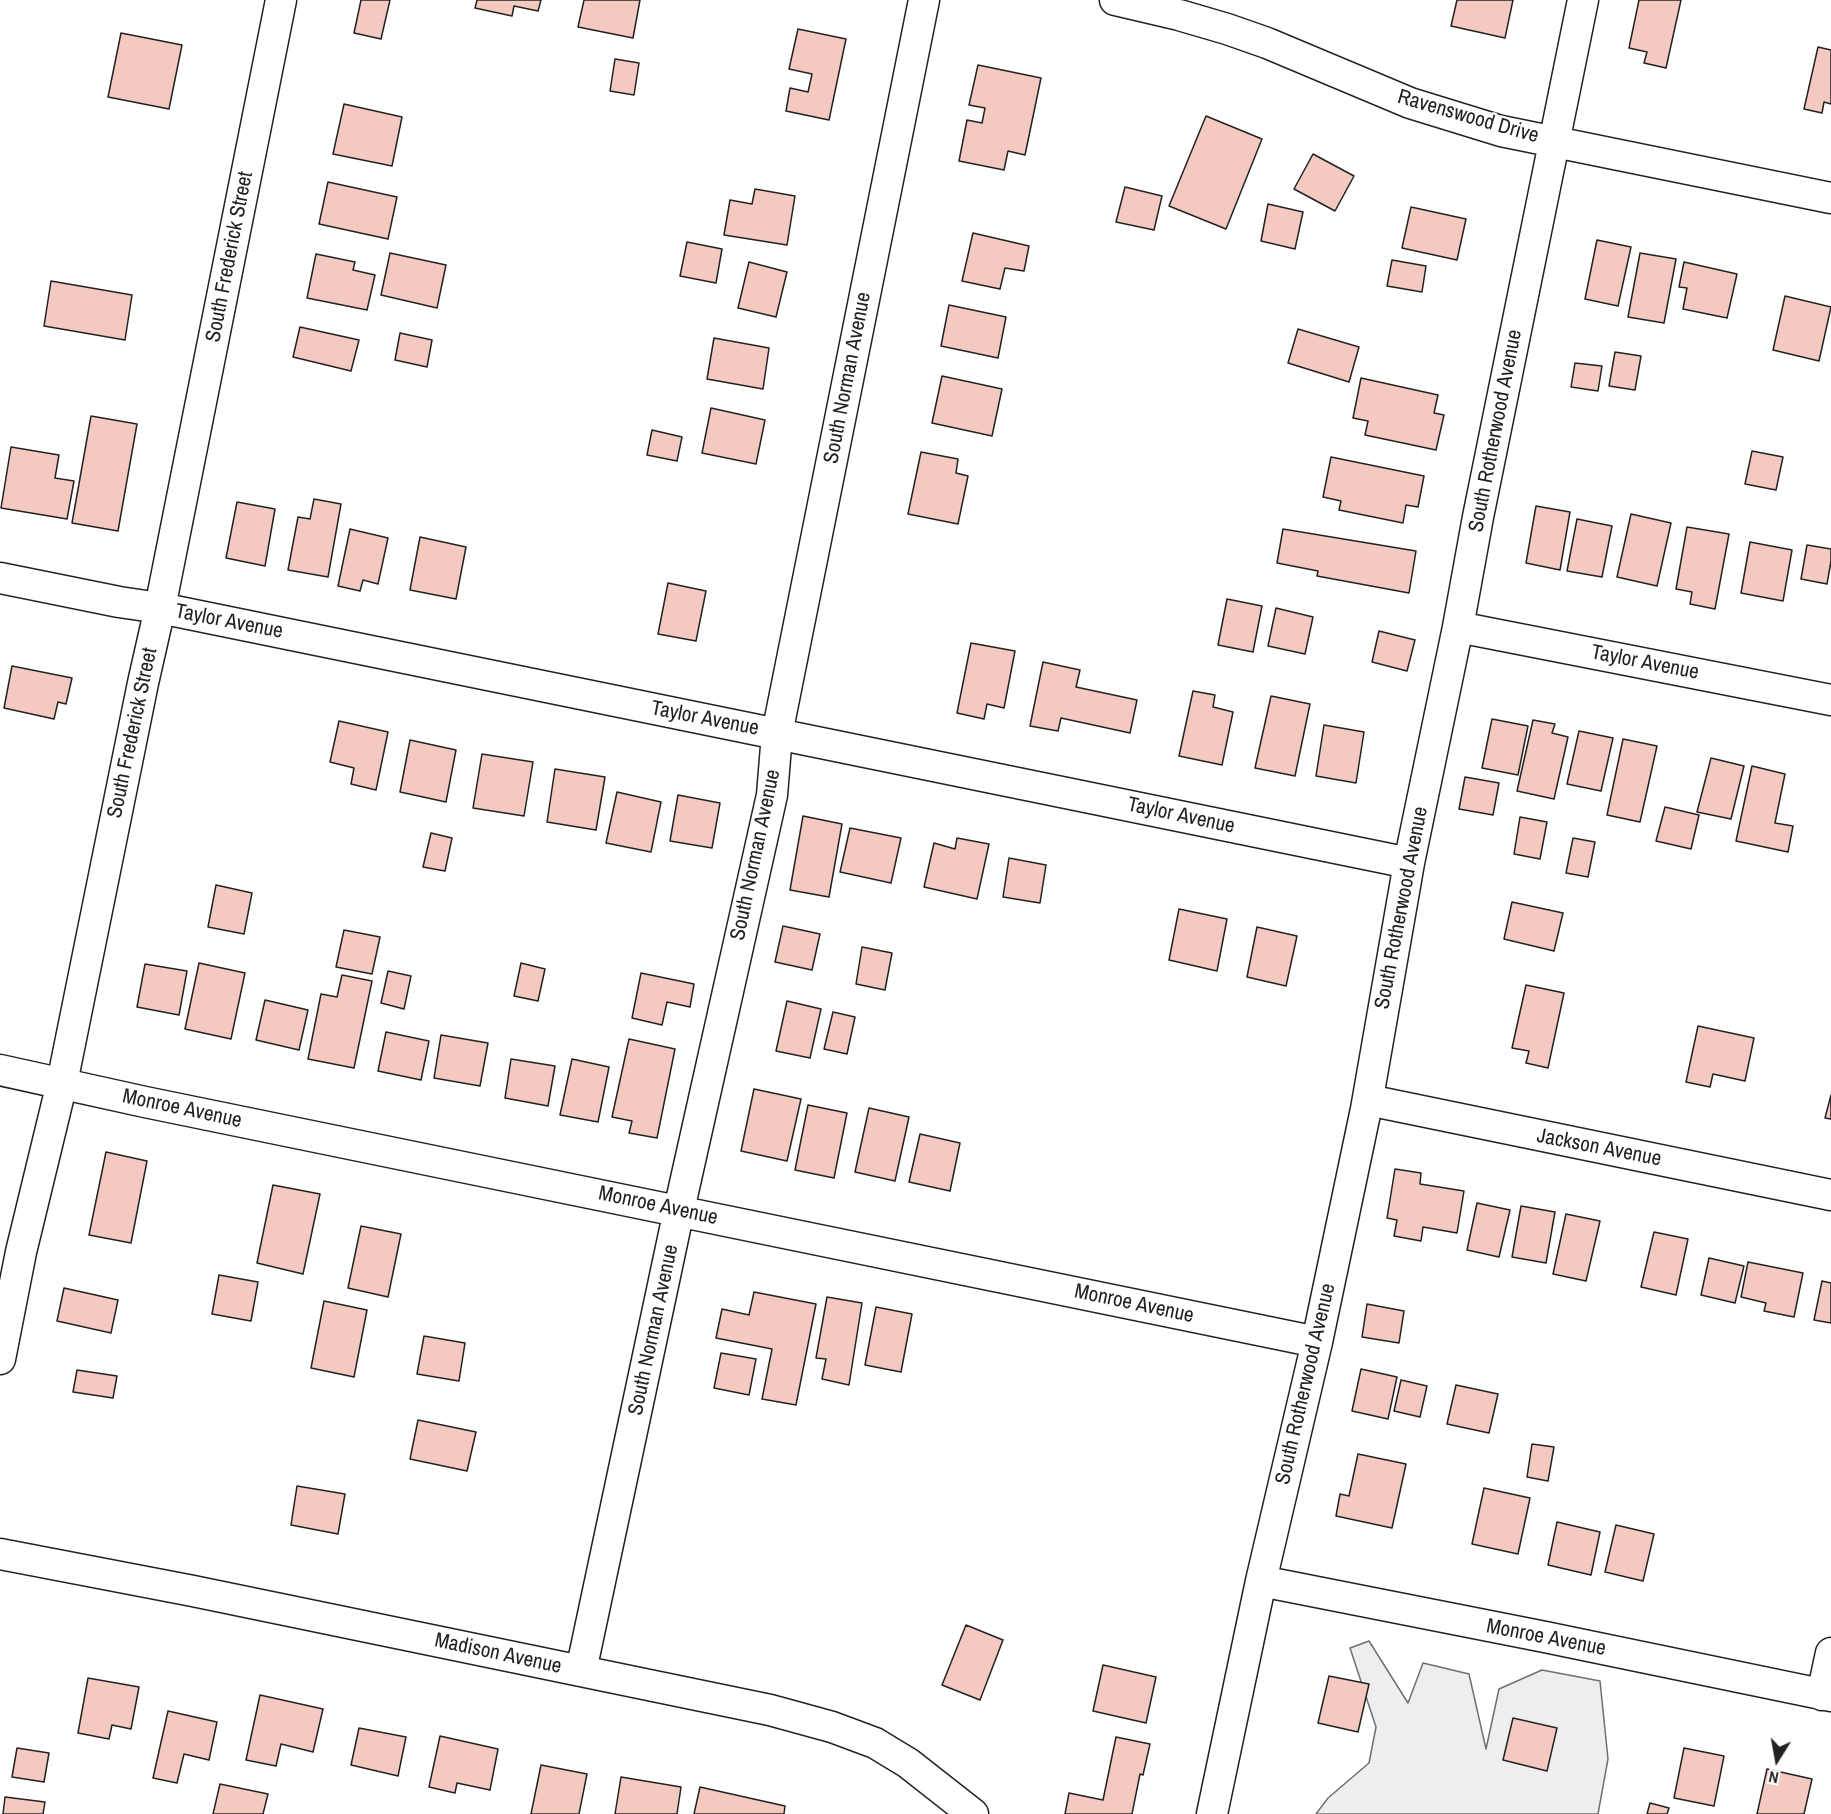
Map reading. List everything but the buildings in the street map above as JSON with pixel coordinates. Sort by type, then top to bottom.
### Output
[{"type":"street","name":"South Frederick Street","points":[[0,1359],[21,1252],[62,1083],[160,608],[281,0]]},
{"type":"street","name":"South Norman Avenue","points":[[581,1671],[679,1210],[772,795],[777,734],[924,0]]},
{"type":"street","name":"Ravenswood Drive","points":[[1115,0],[1227,29],[1267,43],[1410,103],[1501,131],[1831,198]]},
{"type":"street","name":"South Rotherwood Avenue","points":[[1212,1814],[1261,1581],[1317,1341],[1368,1100],[1409,863],[1583,0]]},
{"type":"street","name":"Taylor Avenue","points":[[0,578],[160,608],[1409,863]]},
{"type":"street","name":"Taylor Avenue","points":[[1458,627],[1831,700]]},
{"type":"street","name":"Monroe Avenue","points":[[0,1070],[144,1102],[1317,1341]]},
{"type":"street","name":"Jackson Avenue","points":[[1368,1100],[1831,1195]]},
{"type":"street","name":"Madison Avenue","points":[[0,1554],[770,1710],[832,1727],[875,1743],[900,1758],[973,1814]]},
{"type":"street","name":"Monroe Avenue","points":[[1261,1581],[1826,1695]]},
{"type":"street","points":[[1826,1695],[1831,1653]]},
{"type":"shaded area","points":[[1369,1641],[1408,1703],[1423,1663],[1469,1674],[1486,1749],[1499,1689],[1542,1670],[1600,1681],[1608,1759],[1598,1814],[1316,1814],[1328,1798],[1369,1763],[1376,1727],[1350,1648]]}]
